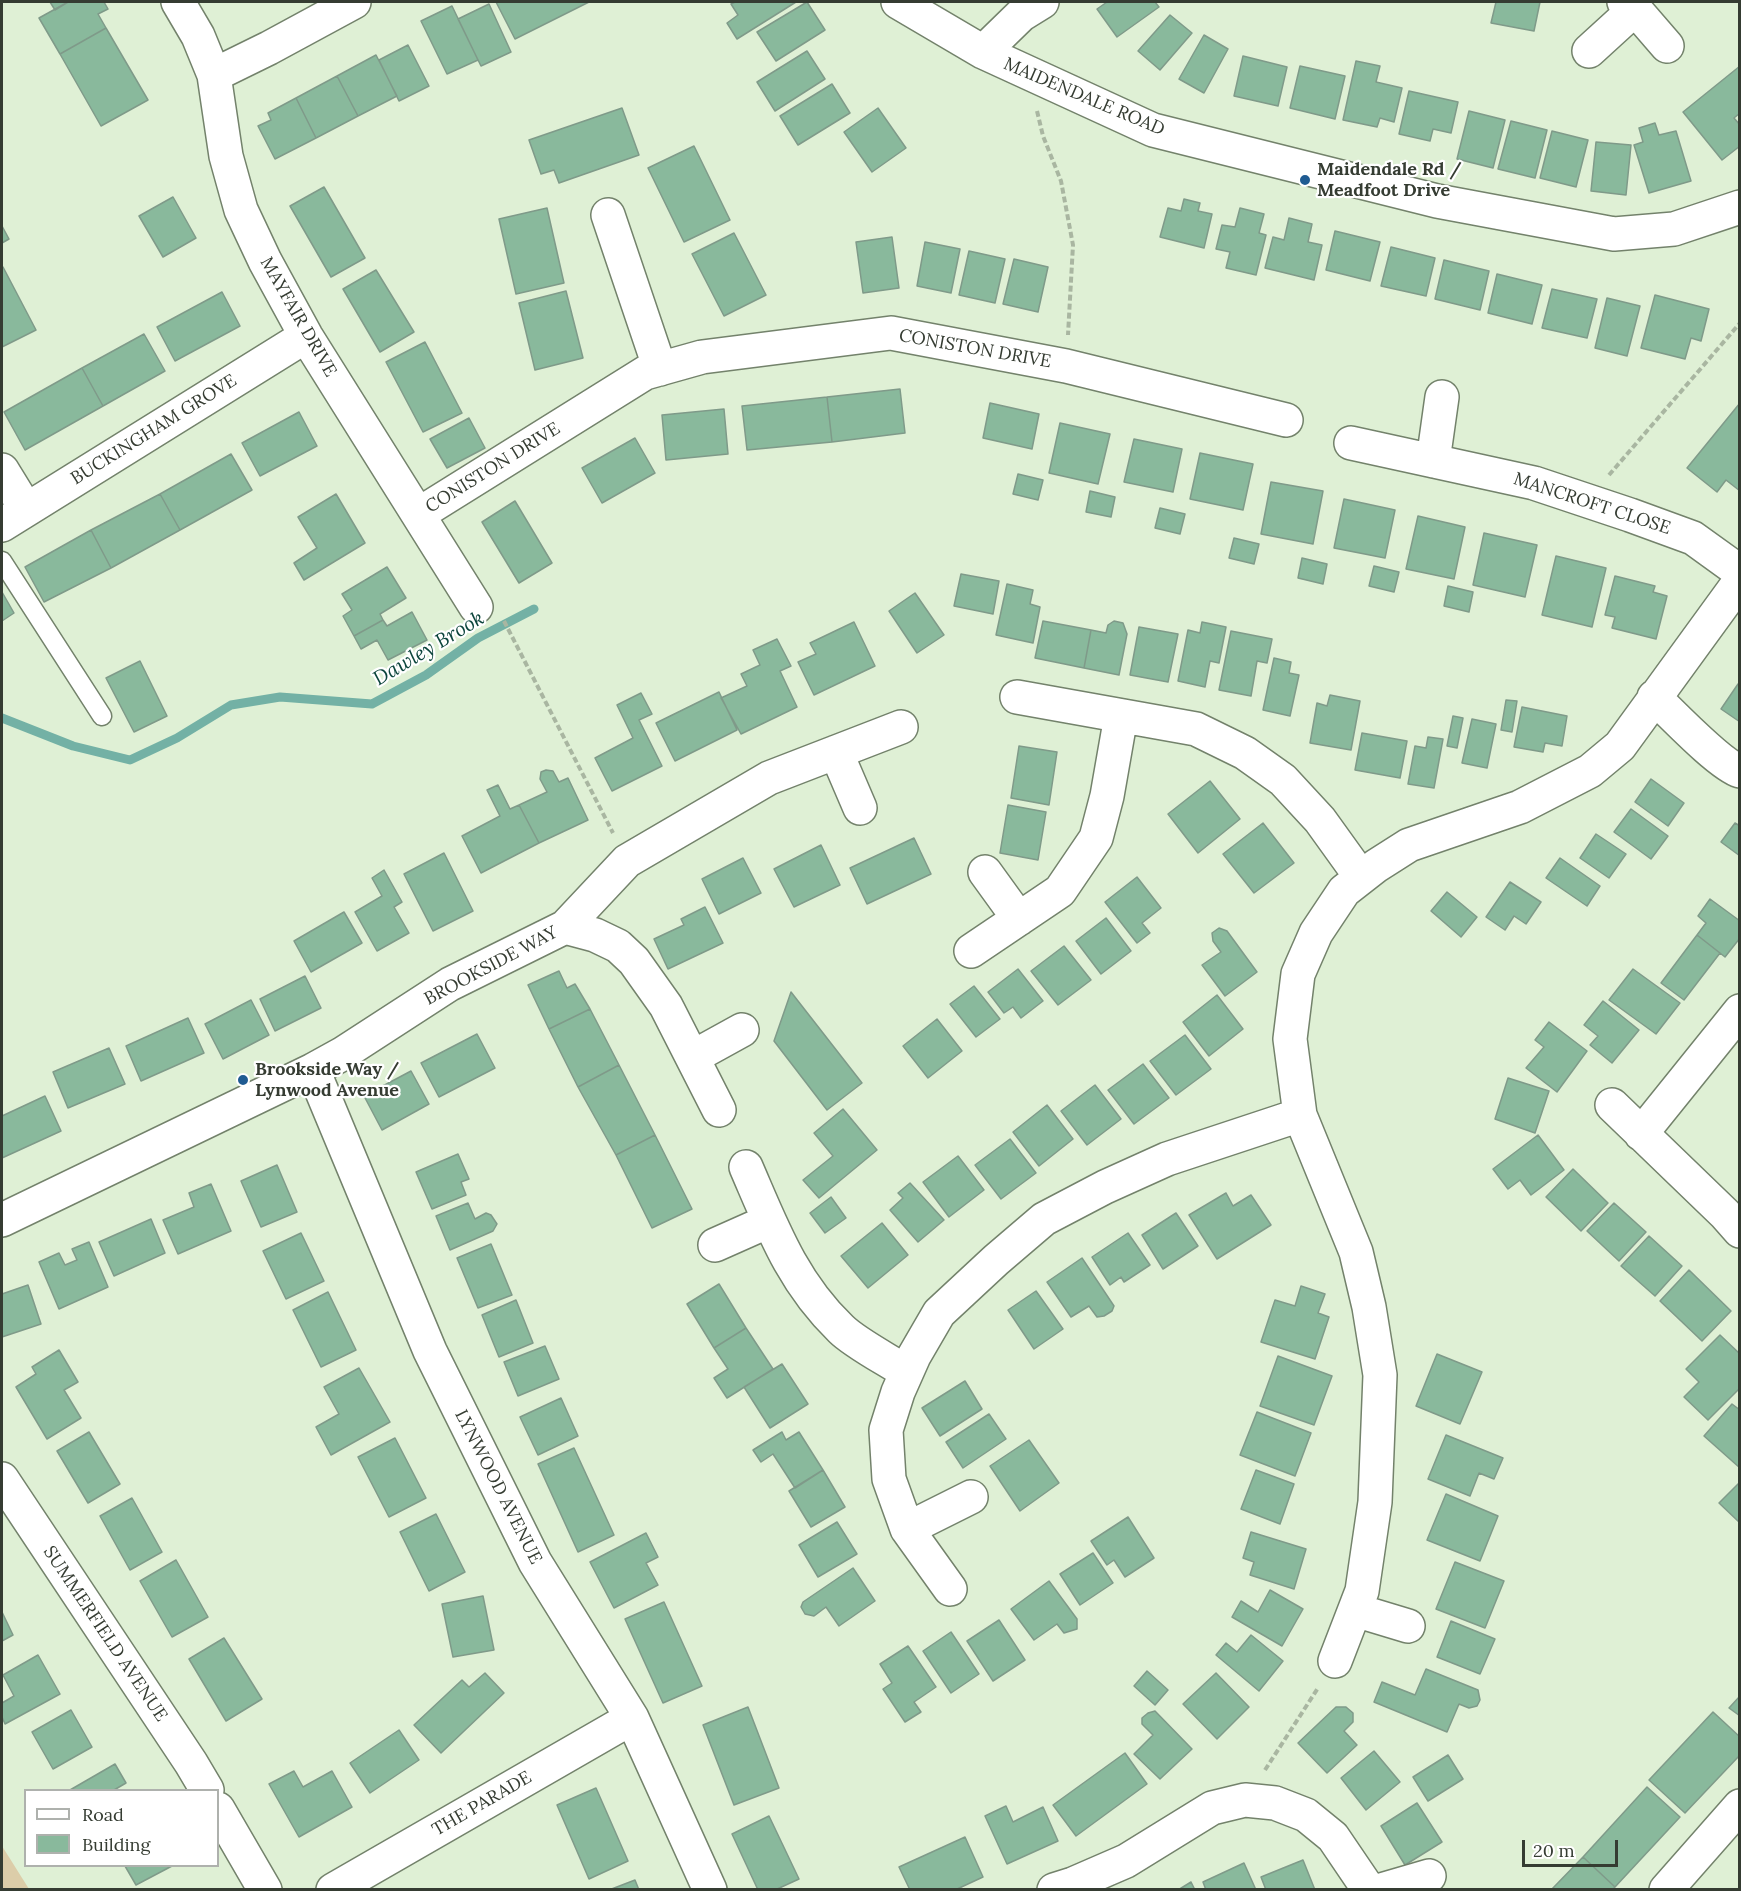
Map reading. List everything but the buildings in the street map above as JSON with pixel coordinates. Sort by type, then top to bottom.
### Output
[{"type":"street","name":"MAYFAIR DRIVE","points":[[178,2],[198,36],[214,75],[226,156],[241,210],[265,261],[306,336],[419,514],[489,612]]},
{"type":"street","points":[[214,75],[354,2]]},
{"type":"street","name":"MAIDENDALE ROAD","points":[[898,2],[983,52],[1153,130],[1437,201],[1614,234],[1674,229],[1740,207]]},
{"type":"street","points":[[983,52],[1022,15],[1042,2]]},
{"type":"street","points":[[1589,51],[1629,5],[1667,46]]},
{"type":"street","points":[[608,215],[660,369]]},
{"type":"street","name":"CONISTON DRIVE","points":[[419,514],[645,373],[702,357],[891,333],[1066,366],[1286,420]]},
{"type":"street","name":"BUCKINGHAM GROVE","points":[[14,517],[306,336]]},
{"type":"street","points":[[1433,461],[1442,397]]},
{"type":"street","name":"MANCROFT CLOSE","points":[[1351,443],[1534,483],[1693,538],[1740,572]]},
{"type":"street","points":[[2,470],[14,517]]},
{"type":"street","points":[[1335,1661],[1362,1591],[1375,1502],[1380,1375],[1369,1307],[1356,1252],[1300,1115],[1290,1039],[1298,975],[1316,933],[1344,891],[1361,878],[1409,845],[1520,807],[1590,771],[1620,746],[1740,580]]},
{"type":"street","points":[[1017,697],[1196,729],[1245,753],[1283,780],[1320,820],[1361,878]]},
{"type":"street","points":[[1654,698],[1732,769],[1740,771]]},
{"type":"street","points":[[971,951],[1060,891],[1096,838],[1107,796],[1121,716]]},
{"type":"street","name":"BROOKSIDE WAY","points":[[2,1220],[313,1070],[342,1054],[450,984],[565,927],[627,861],[769,778],[901,727]]},
{"type":"street","points":[[836,752],[860,808]]},
{"type":"street","points":[[985,872],[1019,919]]},
{"type":"street","points":[[565,927],[595,935],[618,946],[634,962],[666,1006],[719,1110]]},
{"type":"street","points":[[1641,1134],[1740,1011]]},
{"type":"street","points":[[693,1057],[742,1030]]},
{"type":"street","name":"LYNWOOD AVENUE","points":[[313,1070],[430,1351],[535,1562],[632,1718],[710,1890]]},
{"type":"street","points":[[1612,1105],[1725,1214],[1740,1232]]},
{"type":"street","points":[[950,1589],[907,1529],[889,1479],[886,1430],[906,1372],[939,1313],[1044,1219],[1105,1187],[1167,1159],[1300,1115]]},
{"type":"street","points":[[746,1167],[782,1251],[800,1281],[842,1330],[906,1372]]},
{"type":"street","points":[[715,1245],[769,1221]]},
{"type":"street","name":"SUMMERFIELD AVENUE","points":[[2,1479],[191,1763],[206,1789]]},
{"type":"street","points":[[907,1529],[971,1497]]},
{"type":"street","points":[[1355,1610],[1408,1626]]},
{"type":"street","name":"THE PARADE","points":[[333,1890],[632,1718]]},
{"type":"street","points":[[1054,1890],[1126,1861],[1212,1808],[1245,1800],[1275,1803],[1306,1815],[1333,1837],[1369,1890]]},
{"type":"street","points":[[1666,1890],[1740,1806]]},
{"type":"street","points":[[219,1811],[265,1890]]},
{"type":"street","points":[[1381,1890],[1429,1876]]},
{"type":"lane","points":[[2,561],[102,716]]},
{"type":"path","points":[[1034,76],[1037,115],[1042,136],[1061,181],[1072,245],[1066,366]]},
{"type":"path","points":[[1587,501],[1740,323]]},
{"type":"path","points":[[489,612],[515,643],[627,861]]},
{"type":"path","points":[[1245,1800],[1335,1661]]},
{"type":"shaded area","points":[[2,1846],[29,1889],[2,1889]]},
{"type":"waterway","name":"Dawley Brook","points":[[2,718],[73,746],[130,760],[177,738],[231,705],[280,697],[372,704],[426,675],[478,638],[534,609]]},
{"type":"place","name":"Maidendale Rd / Meadfoot Drive","points":[[1305,180]]},
{"type":"place","name":"Brookside Way / Lynwood Avenue","points":[[243,1080]]}]
